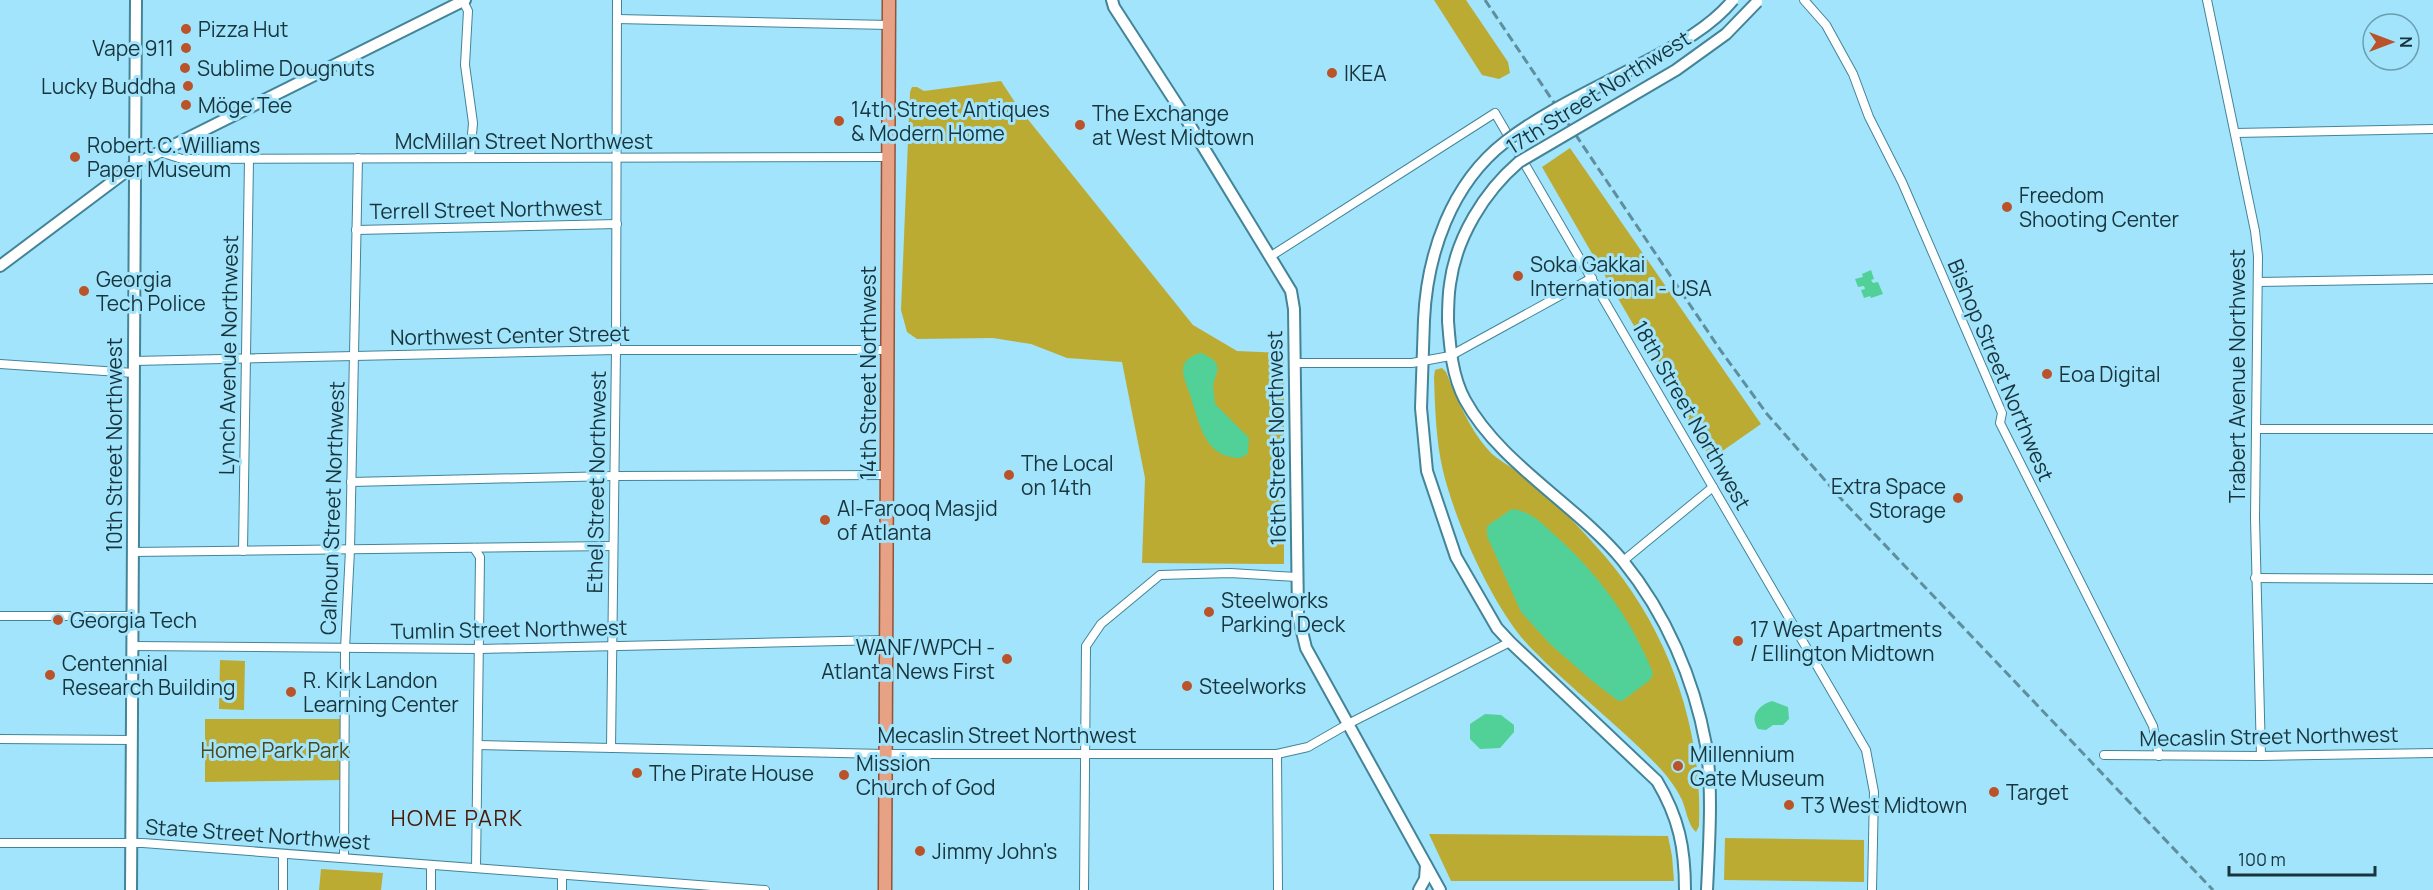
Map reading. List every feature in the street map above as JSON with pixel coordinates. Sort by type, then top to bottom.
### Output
[{"type":"main road","name":"10th Street Northwest","points":[[131,890],[136,0]]},
{"type":"main road","name":"14th Street Northwest","points":[[885,890],[889,0]]},
{"type":"main road","name":"16th Street Northwest","points":[[1112,0],[1113,7],[1180,109],[1291,291],[1294,309],[1298,615],[1306,648],[1440,890]]},
{"type":"main road","name":"17th Street Northwest","points":[[1685,890],[1684,851],[1680,833],[1668,800],[1657,781],[1497,628],[1456,557],[1427,471],[1422,408],[1424,320],[1428,278],[1437,244],[1451,208],[1462,189],[1488,157],[1533,122],[1672,47],[1707,25],[1733,0]]},
{"type":"main road","points":[[0,266],[136,164],[464,1]]},
{"type":"main road","name":"17th Street Northwest","points":[[1707,890],[1709,777],[1706,747],[1697,705],[1685,669],[1670,634],[1623,561],[1594,528],[1491,439],[1465,399],[1450,356],[1448,321],[1450,283],[1458,252],[1476,213],[1493,186],[1518,162],[1676,70],[1726,34],[1757,1]]},
{"type":"main road","points":[[1419,890],[1425,879],[1426,864]]},
{"type":"street","name":"Ethel Street Northwest","points":[[610,748],[616,350],[617,0]]},
{"type":"street","name":"Bishop Street Northwest","points":[[1804,0],[1826,25],[1853,74],[1869,117],[1902,182],[2002,413],[2000,423],[2152,726],[2159,756]]},
{"type":"street","name":"Trabert Avenue Northwest","points":[[2207,0],[2255,231],[2258,282],[2255,578],[2261,756]]},
{"type":"street","points":[[464,1],[468,11],[465,65],[473,123],[470,158]]},
{"type":"street","points":[[617,19],[889,25]]},
{"type":"street","name":"18th Street Northwest","points":[[1270,256],[1495,113],[1866,750],[1874,792],[1872,890]]},
{"type":"street","points":[[2235,133],[2433,129]]},
{"type":"street","name":"McMillan Street Northwest","points":[[160,152],[182,159],[888,157]]},
{"type":"street","name":"Calhoun Street Northwest","points":[[344,858],[345,650],[350,550],[358,158]]},
{"type":"street","name":"Lynch Avenue Northwest","points":[[243,551],[249,159]]},
{"type":"street","name":"Terrell Street Northwest","points":[[356,230],[617,224]]},
{"type":"street","points":[[1295,363],[1423,361],[1450,356],[1592,278]]},
{"type":"street","points":[[2258,282],[2433,279]]},
{"type":"street","name":"Northwest Center Street","points":[[134,361],[616,350],[888,350]]},
{"type":"street","points":[[0,364],[134,373]]},
{"type":"street","points":[[2256,429],[2433,429]]},
{"type":"street","points":[[351,482],[614,476],[887,475]]},
{"type":"street","points":[[1623,561],[1713,487]]},
{"type":"street","points":[[132,552],[613,546]]},
{"type":"street","points":[[474,548],[480,557],[476,868]]},
{"type":"street","points":[[1084,890],[1086,646],[1101,624],[1160,575],[1230,573],[1297,577]]},
{"type":"street","points":[[2255,578],[2433,579]]},
{"type":"street","points":[[0,616],[132,616]]},
{"type":"street","name":"Tumlin Street Northwest","points":[[132,646],[345,650],[480,649],[886,640]]},
{"type":"street","name":"Mecaslin Street Northwest","points":[[478,745],[885,754],[1277,754],[1308,747],[1348,724],[1510,642]]},
{"type":"street","points":[[0,739],[132,740]]},
{"type":"street","name":"Mecaslin Street Northwest","points":[[2104,755],[2261,756],[2433,753]]},
{"type":"street","points":[[1277,754],[1278,890]]},
{"type":"street","name":"State Street Northwest","points":[[0,843],[131,843],[765,890]]},
{"type":"street","points":[[283,854],[283,890]]},
{"type":"street","points":[[430,890],[431,865]]},
{"type":"street","points":[[562,875],[562,890]]},
{"type":"green space","points":[[1434,0],[1466,0],[1508,62],[1510,73],[1499,79],[1482,75]]},
{"type":"green space","points":[[1001,81],[1018,107],[1193,325],[1237,351],[1284,353],[1284,564],[1142,563],[1145,478],[1122,362],[1067,358],[1031,344],[993,338],[917,339],[907,332],[901,310],[910,92],[912,87],[924,91]]},
{"type":"green space","points":[[1570,148],[1761,424],[1711,459],[1542,167]]},
{"type":"green space","points":[[1442,368],[1446,372],[1465,415],[1484,445],[1492,454],[1521,474],[1573,521],[1619,574],[1641,606],[1675,675],[1686,712],[1699,787],[1699,826],[1696,832],[1689,822],[1679,795],[1663,771],[1532,649],[1504,613],[1491,590],[1467,541],[1443,471],[1437,436],[1434,377],[1435,370]]},
{"type":"green space","points":[[220,660],[245,661],[244,710],[219,709]]},
{"type":"green space","name":"Home Park Park","points":[[205,719],[344,719],[343,780],[205,782]]},
{"type":"green space","points":[[1429,834],[1668,836],[1674,881],[1451,881]]},
{"type":"green space","points":[[1725,838],[1864,840],[1864,882],[1724,880]]},
{"type":"green space","points":[[321,869],[383,873],[381,890],[319,890]]},
{"type":"shaded area","points":[[1871,270],[1874,279],[1871,280],[1873,283],[1878,282],[1883,294],[1864,298],[1861,290],[1865,289],[1864,286],[1858,287],[1855,279],[1863,277],[1862,274]]},
{"type":"shaded area","points":[[1202,353],[1214,360],[1218,368],[1213,385],[1215,404],[1249,438],[1248,453],[1242,457],[1231,457],[1214,449],[1200,425],[1183,370],[1189,358]]},
{"type":"shaded area","points":[[1512,509],[1537,519],[1548,528],[1588,568],[1625,617],[1653,673],[1650,680],[1622,701],[1617,700],[1591,680],[1550,644],[1521,612],[1487,536],[1487,526]]},
{"type":"shaded area","points":[[1772,701],[1788,707],[1789,719],[1783,725],[1773,725],[1766,730],[1758,729],[1755,724],[1755,715],[1759,708]]},
{"type":"shaded area","points":[[1485,714],[1501,715],[1514,725],[1514,732],[1500,748],[1480,749],[1470,739],[1470,724]]},
{"type":"railway","points":[[1485,0],[1721,351],[1767,414],[1844,502],[2213,890]]},
{"type":"place","name":"Pizza Hut","points":[[186,29]]},
{"type":"place","name":"Vape 911","points":[[186,48]]},
{"type":"place","name":"Sublime Dougnuts","points":[[185,68]]},
{"type":"place","name":"IKEA","points":[[1332,73]]},
{"type":"place","name":"Lucky Buddha","points":[[188,86]]},
{"type":"place","name":"Möge Tee","points":[[186,105]]},
{"type":"place","name":"14th Street Antiques & Modern Home","points":[[839,121]]},
{"type":"place","name":"The Exchange at West Midtown","points":[[1080,125]]},
{"type":"place","name":"Robert C. Williams Paper Museum","points":[[75,157]]},
{"type":"place","name":"Freedom Shooting Center","points":[[2007,207]]},
{"type":"place","name":"Soka Gakkai International - USA","points":[[1518,276]]},
{"type":"place","name":"Georgia Tech Police","points":[[84,291]]},
{"type":"place","name":"Eoa Digital","points":[[2047,374]]},
{"type":"place","name":"The Local on 14th","points":[[1009,475]]},
{"type":"place","name":"Extra Space Storage","points":[[1958,498]]},
{"type":"place","name":"Al-Farooq Masjid of Atlanta","points":[[825,520]]},
{"type":"place","name":"Steelworks Parking Deck","points":[[1209,612]]},
{"type":"place","name":"Georgia Tech","points":[[58,620]]},
{"type":"place","name":"17 West Apartments / Ellington Midtown","points":[[1738,641]]},
{"type":"place","name":"WANF/WPCH - Atlanta News First","points":[[1007,659]]},
{"type":"place","name":"Centennial Research Building","points":[[50,675]]},
{"type":"place","name":"Steelworks","points":[[1187,686]]},
{"type":"place","name":"R. Kirk Landon Learning Center","points":[[291,692]]},
{"type":"place","name":"Millennium Gate Museum","points":[[1678,766]]},
{"type":"place","name":"The Pirate House","points":[[637,773]]},
{"type":"place","name":"Mission Church of God","points":[[844,775]]},
{"type":"place","name":"Target","points":[[1994,792]]},
{"type":"place","name":"T3 West Midtown","points":[[1789,805]]},
{"type":"place","name":"Jimmy John's","points":[[920,851]]},
{"type":"district","name":"HOME PARK","points":[[457,818]]}]
